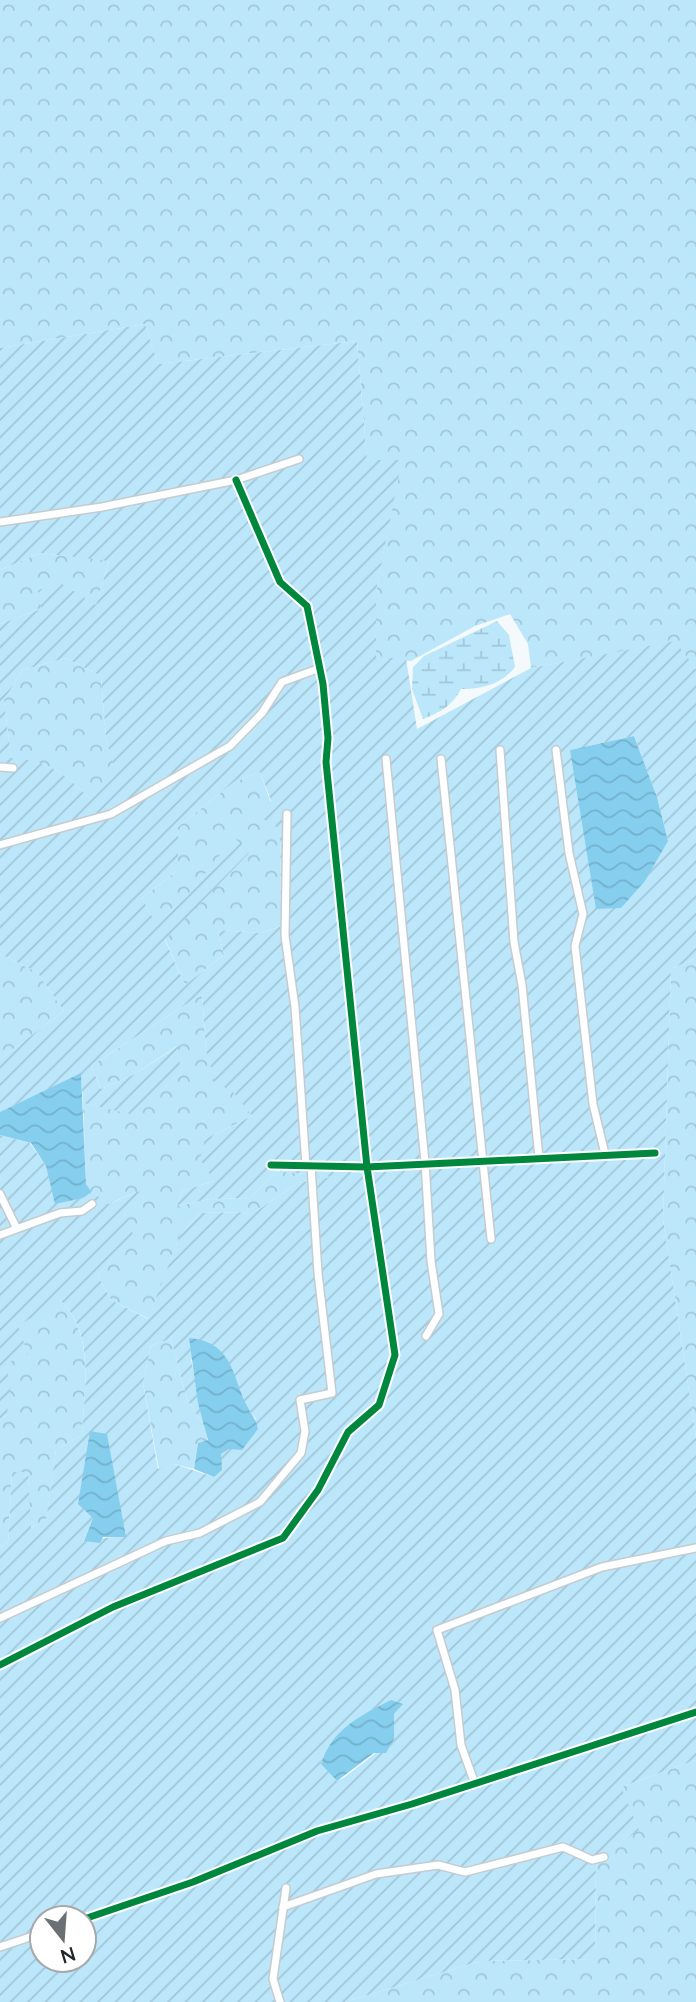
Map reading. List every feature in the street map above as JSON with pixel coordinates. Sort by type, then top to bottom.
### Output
[{"type":"street","points":[[0,522],[102,507],[236,480],[299,459]]},
{"type":"street","points":[[0,1665],[113,1607],[283,1538],[318,1490],[348,1432],[379,1405],[396,1355],[367,1167],[326,762],[328,738],[320,668],[307,606],[281,582],[236,480]]},
{"type":"street","points":[[0,845],[111,814],[230,746],[262,713],[282,682],[320,668]]},
{"type":"street","points":[[500,750],[514,942],[522,985],[539,1158]]},
{"type":"street","points":[[555,750],[569,853],[583,914],[575,946],[593,1104],[605,1154]]},
{"type":"street","points":[[441,758],[491,1239]]},
{"type":"street","points":[[386,759],[425,1162],[431,1261],[439,1314],[426,1336]]},
{"type":"street","points":[[0,767],[13,768]]},
{"type":"street","points":[[0,1618],[166,1541],[200,1533],[260,1502],[301,1453],[305,1432],[300,1399],[332,1394],[318,1273],[295,1007],[285,936],[287,814]]},
{"type":"street","points":[[271,1165],[367,1167],[425,1162],[655,1153]]},
{"type":"street","points":[[0,1194],[16,1227]]},
{"type":"street","points":[[0,1235],[60,1213],[82,1211],[92,1204]]},
{"type":"street","points":[[475,1784],[461,1745],[454,1690],[437,1630],[602,1567],[696,1548]]},
{"type":"street","points":[[98,1914],[193,1882],[317,1831],[475,1784],[696,1712]]},
{"type":"street","points":[[283,1907],[376,1874],[438,1865],[464,1872],[562,1847],[592,1860],[604,1857]]},
{"type":"street","points":[[280,2002],[274,1979],[286,1888]]},
{"type":"street","points":[[0,1947],[28,1938]]},
{"type":"green space","points":[[0,0],[696,0],[696,669],[675,642],[531,668],[528,644],[510,614],[475,626],[411,661],[376,658],[376,591],[401,460],[367,460],[357,341],[158,364],[145,324],[0,348]]},
{"type":"green space","points":[[145,324],[158,364],[357,341],[367,460],[402,460],[376,591],[376,658],[406,658],[417,729],[531,668],[675,641],[696,669],[696,958],[671,969],[663,1219],[696,1437],[696,1760],[621,1787],[639,1830],[596,1861],[595,1959],[480,1961],[345,2002],[0,2002],[0,1548],[8,1542],[12,1472],[28,1472],[31,1528],[46,1520],[56,1450],[82,1435],[85,1363],[79,1329],[60,1300],[18,1326],[28,1354],[4,1364],[11,1383],[7,1415],[0,1419],[0,1135],[30,1143],[46,1166],[83,1198],[92,1192],[109,1204],[139,1191],[144,1200],[124,1214],[133,1234],[98,1276],[111,1300],[148,1319],[180,1235],[200,1213],[255,1212],[298,1183],[333,1177],[276,1171],[251,1198],[210,1199],[177,1206],[182,1191],[214,1181],[200,1159],[205,1139],[252,1116],[233,1092],[215,1082],[206,1049],[202,994],[91,1066],[101,1089],[135,1074],[178,1046],[181,1074],[134,1115],[83,1103],[81,1074],[0,1112],[0,1059],[64,1011],[37,972],[0,954],[0,624],[41,609],[38,590],[62,584],[96,605],[109,561],[40,553],[0,570],[0,348]],"holes":[[[66,658],[101,676],[106,739],[116,775],[91,799],[47,765],[11,758],[4,700],[23,670]],[[634,736],[657,797],[668,841],[570,750]],[[260,772],[271,801],[258,816],[280,829],[281,926],[262,933],[218,930],[224,955],[185,985],[165,940],[249,853],[234,837],[189,894],[156,924],[142,898],[178,870],[178,827],[234,782]],[[171,1339],[187,1399],[205,1428],[191,1359],[246,1406],[256,1419],[229,1449],[220,1454],[214,1477],[174,1464],[158,1469],[143,1383],[151,1345]],[[93,1518],[122,1523],[125,1536],[84,1540]],[[394,1714],[394,1739],[337,1781],[321,1763],[332,1742],[349,1729]]]},
{"type":"green space","points":[[40,553],[109,560],[96,606],[41,609],[0,624],[0,570]]},
{"type":"green space","points":[[497,621],[509,635],[515,667],[504,678],[491,684],[461,689],[445,708],[423,719],[412,689],[413,667],[424,656]]},
{"type":"green space","points":[[66,658],[101,676],[106,739],[117,775],[91,799],[56,770],[36,762],[11,759],[4,700],[23,670]]},
{"type":"green space","points":[[260,772],[280,829],[281,926],[262,933],[218,930],[224,955],[185,985],[165,939],[248,853],[234,838],[189,894],[156,925],[142,898],[178,870],[178,827],[234,782]]},
{"type":"green space","points":[[0,954],[37,972],[64,1011],[0,1059]]},
{"type":"green space","points":[[696,958],[696,1437],[663,1219],[671,969]]},
{"type":"green space","points":[[202,994],[206,1049],[252,1116],[205,1139],[214,1181],[182,1191],[177,1206],[210,1199],[251,1198],[276,1171],[337,1177],[298,1183],[255,1212],[200,1213],[180,1235],[149,1319],[111,1300],[98,1276],[132,1234],[124,1214],[139,1191],[108,1204],[86,1184],[83,1103],[134,1114],[181,1074],[177,1046],[135,1074],[101,1089],[91,1066]]},
{"type":"green space","points":[[59,1299],[71,1313],[83,1345],[85,1382],[82,1435],[56,1450],[46,1521],[30,1528],[28,1472],[12,1473],[8,1542],[0,1548],[0,1419],[7,1415],[4,1364],[17,1326]]},
{"type":"green space","points":[[171,1339],[187,1399],[205,1428],[208,1441],[198,1443],[194,1469],[174,1464],[159,1470],[143,1383],[151,1345]]},
{"type":"green space","points":[[696,1760],[696,2002],[345,2002],[480,1961],[595,1959],[596,1861],[621,1787]]},
{"type":"water","points":[[634,736],[657,797],[668,841],[645,881],[621,908],[596,909],[570,750]]},
{"type":"water","points":[[81,1073],[86,1184],[92,1192],[83,1198],[55,1204],[46,1166],[31,1143],[0,1135],[0,1112]]},
{"type":"water","points":[[189,1338],[214,1346],[222,1353],[233,1371],[258,1429],[242,1450],[229,1449],[221,1454],[222,1470],[214,1477],[194,1469],[198,1443],[208,1440],[198,1403]]},
{"type":"water","points":[[90,1431],[107,1434],[126,1537],[103,1537],[100,1543],[84,1541],[93,1518],[78,1504]]},
{"type":"water","points":[[391,1700],[403,1704],[394,1714],[394,1739],[386,1753],[374,1753],[337,1781],[321,1764],[332,1742],[348,1725]]},
{"type":"cycle path","points":[[236,480],[280,582],[307,606],[323,684],[328,738],[326,762],[367,1167],[271,1165]]},
{"type":"cycle path","points":[[0,1665],[113,1607],[283,1538],[318,1490],[348,1432],[379,1405],[395,1355],[367,1167],[655,1153]]},
{"type":"cycle path","points":[[98,1914],[193,1882],[317,1831],[412,1804],[696,1712]]}]
